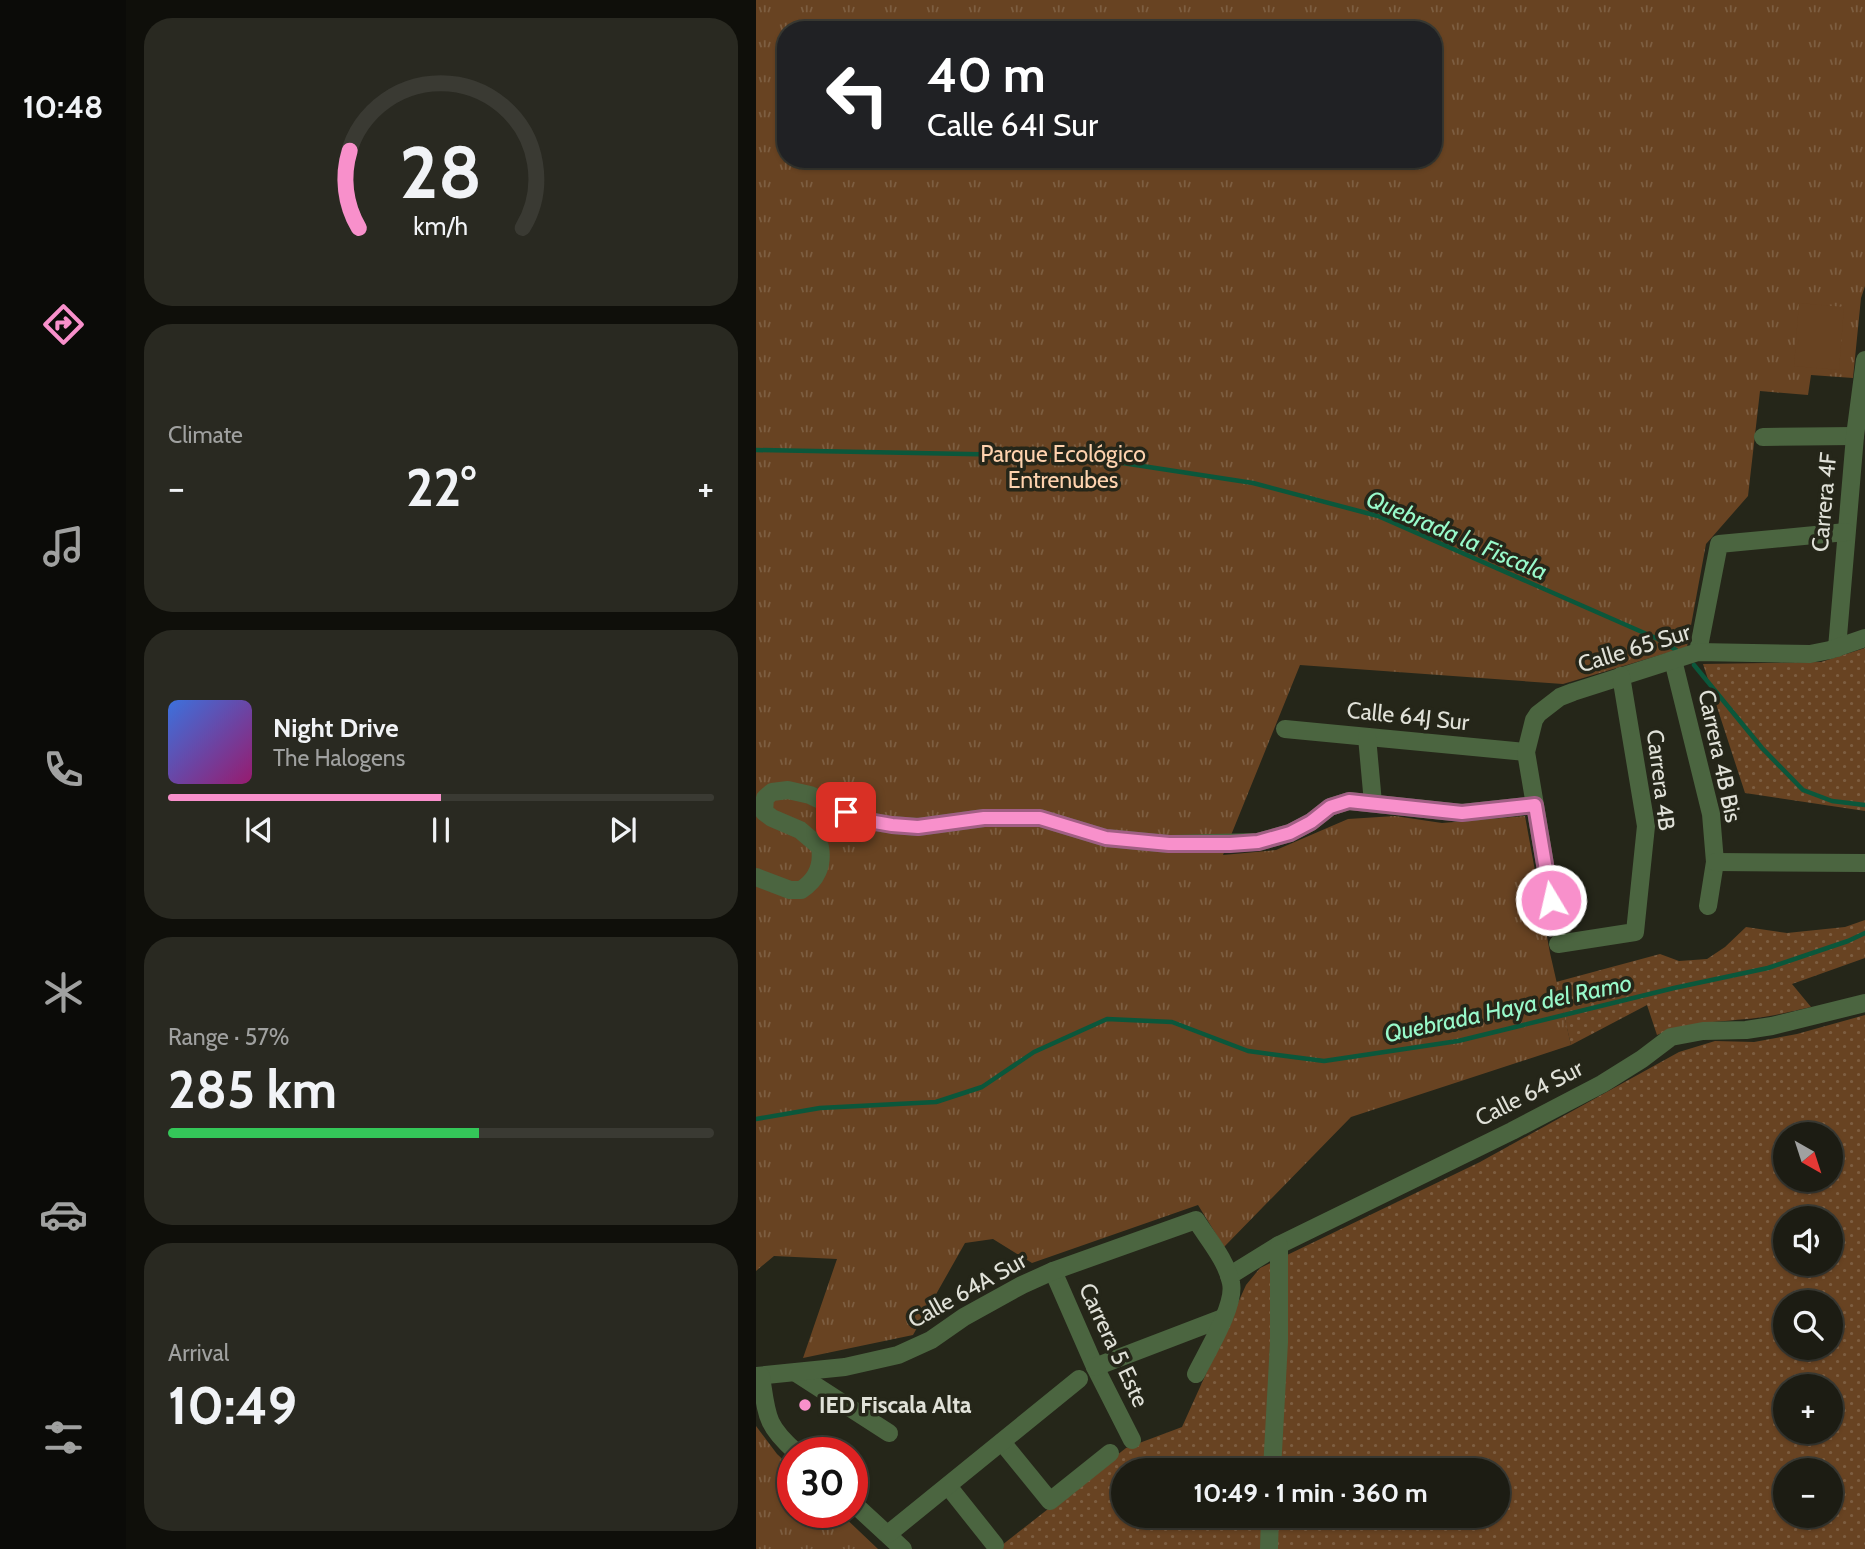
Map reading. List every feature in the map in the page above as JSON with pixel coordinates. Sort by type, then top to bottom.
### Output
[{"type":"street","name":"Carrera 4F","points":[[1837,648],[1855,436],[1865,360]]},
{"type":"street","points":[[1763,437],[1855,436]]},
{"type":"street","points":[[1698,652],[1719,544],[1846,532]]},
{"type":"street","name":"Calle 65 Sur","points":[[1526,752],[1534,720],[1545,708],[1560,697],[1621,676],[1698,652],[1810,654],[1865,638]]},
{"type":"street","name":"Carrera 4B Bis","points":[[1673,660],[1712,814],[1715,862],[1708,906]]},
{"type":"street","name":"Carrera 4B","points":[[1558,944],[1636,932],[1646,827],[1621,676]]},
{"type":"street","name":"Calle 64J Sur","points":[[1285,729],[1526,752]]},
{"type":"street","points":[[1367,737],[1373,803]]},
{"type":"street","points":[[1526,752],[1551,900]]},
{"type":"street","points":[[756,877],[790,890],[801,890],[810,885],[820,866],[820,847],[810,836],[764,812],[765,798],[776,790],[810,795],[863,820],[892,825],[918,827],[984,818],[1040,818],[1106,838],[1169,844],[1258,842],[1290,833],[1311,822],[1330,807],[1349,801],[1462,813],[1535,805]]},
{"type":"street","points":[[1715,862],[1865,863]]},
{"type":"street","name":"Calle 64 Sur","points":[[1229,1276],[1279,1245],[1602,1084],[1671,1037],[1703,1031],[1746,1030],[1772,1026],[1865,1003]]},
{"type":"street","name":"Calle 64A Sur","points":[[759,1376],[863,1364],[906,1352],[931,1340],[964,1317],[1011,1291],[1053,1271],[1196,1220],[1229,1276]]},
{"type":"street","points":[[1273,1458],[1279,1342],[1279,1245]]},
{"type":"street","name":"Carrera 5 Este","points":[[1053,1271],[1095,1367],[1132,1440]]},
{"type":"street","points":[[1196,1374],[1226,1311],[1232,1285],[1229,1276]]},
{"type":"street","points":[[1095,1367],[1226,1311]]},
{"type":"street","points":[[796,1373],[889,1433]]},
{"type":"street","points":[[759,1376],[767,1416],[773,1430],[780,1437]]},
{"type":"street","points":[[888,1534],[1079,1379]]},
{"type":"street","points":[[1002,1442],[1050,1501],[1110,1453]]},
{"type":"street","points":[[948,1486],[995,1545]]},
{"type":"street","points":[[868,1516],[903,1549]]},
{"type":"street","points":[[1269,1549],[1270,1528]]},
{"type":"green space","name":"Parque Ecológico Entrenubes","points":[[756,0],[1865,0],[1865,286],[1861,298],[1853,378],[1811,375],[1808,395],[1760,391],[1748,496],[1706,544],[1687,647],[1563,684],[1300,665],[1223,855],[1276,850],[1348,819],[1395,816],[1442,823],[1525,816],[1550,953],[1571,1045],[1351,1117],[1224,1247],[1198,1205],[1032,1263],[993,1239],[965,1243],[913,1335],[803,1358],[837,1259],[774,1256],[756,1271]]},
{"type":"green space","points":[[1799,303],[1844,307],[1839,370],[1794,366]]},
{"type":"green space","points":[[1865,648],[1865,811],[1745,793],[1703,664],[1821,662]]},
{"type":"green space","points":[[1865,920],[1865,958],[1792,984],[1811,1007],[1763,1017],[1694,1025],[1657,1035],[1647,1005],[1571,1045],[1556,982],[1660,954],[1679,961],[1707,959],[1725,947],[1746,927],[1787,933],[1845,927]]},
{"type":"green space","points":[[1865,1015],[1865,1549],[997,1549],[1111,1460],[1111,1528],[1510,1528],[1510,1458],[1113,1458],[1126,1448],[1182,1427],[1246,1285],[1260,1268],[1480,1162],[1679,1052],[1715,1041],[1754,1042],[1797,1034]]},
{"type":"green space","points":[[756,1426],[777,1454],[777,1528],[856,1528],[878,1549],[756,1549]]},
{"type":"waterway","name":"Quebrada la Fiscala","points":[[756,450],[1077,456],[1253,483],[1378,516],[1658,639],[1676,650]]},
{"type":"waterway","name":"Quebrada la Fiscala","points":[[1694,665],[1762,748],[1803,790],[1832,801],[1865,805]]},
{"type":"waterway","name":"Quebrada Haya del Ramo","points":[[756,1119],[820,1108],[936,1102],[982,1087],[1034,1052],[1107,1019],[1172,1022],[1248,1051],[1324,1061],[1458,1041],[1768,968],[1865,933]]},
{"type":"place","name":"IED Fiscala Alta","points":[[805,1405]]},
{"type":"route","points":[[846,812],[863,820],[918,827],[946,821],[984,818],[1040,818],[1106,838],[1169,844],[1230,844],[1258,842],[1290,833],[1311,822],[1330,807],[1349,801],[1462,813],[1535,805],[1551,900]]}]
